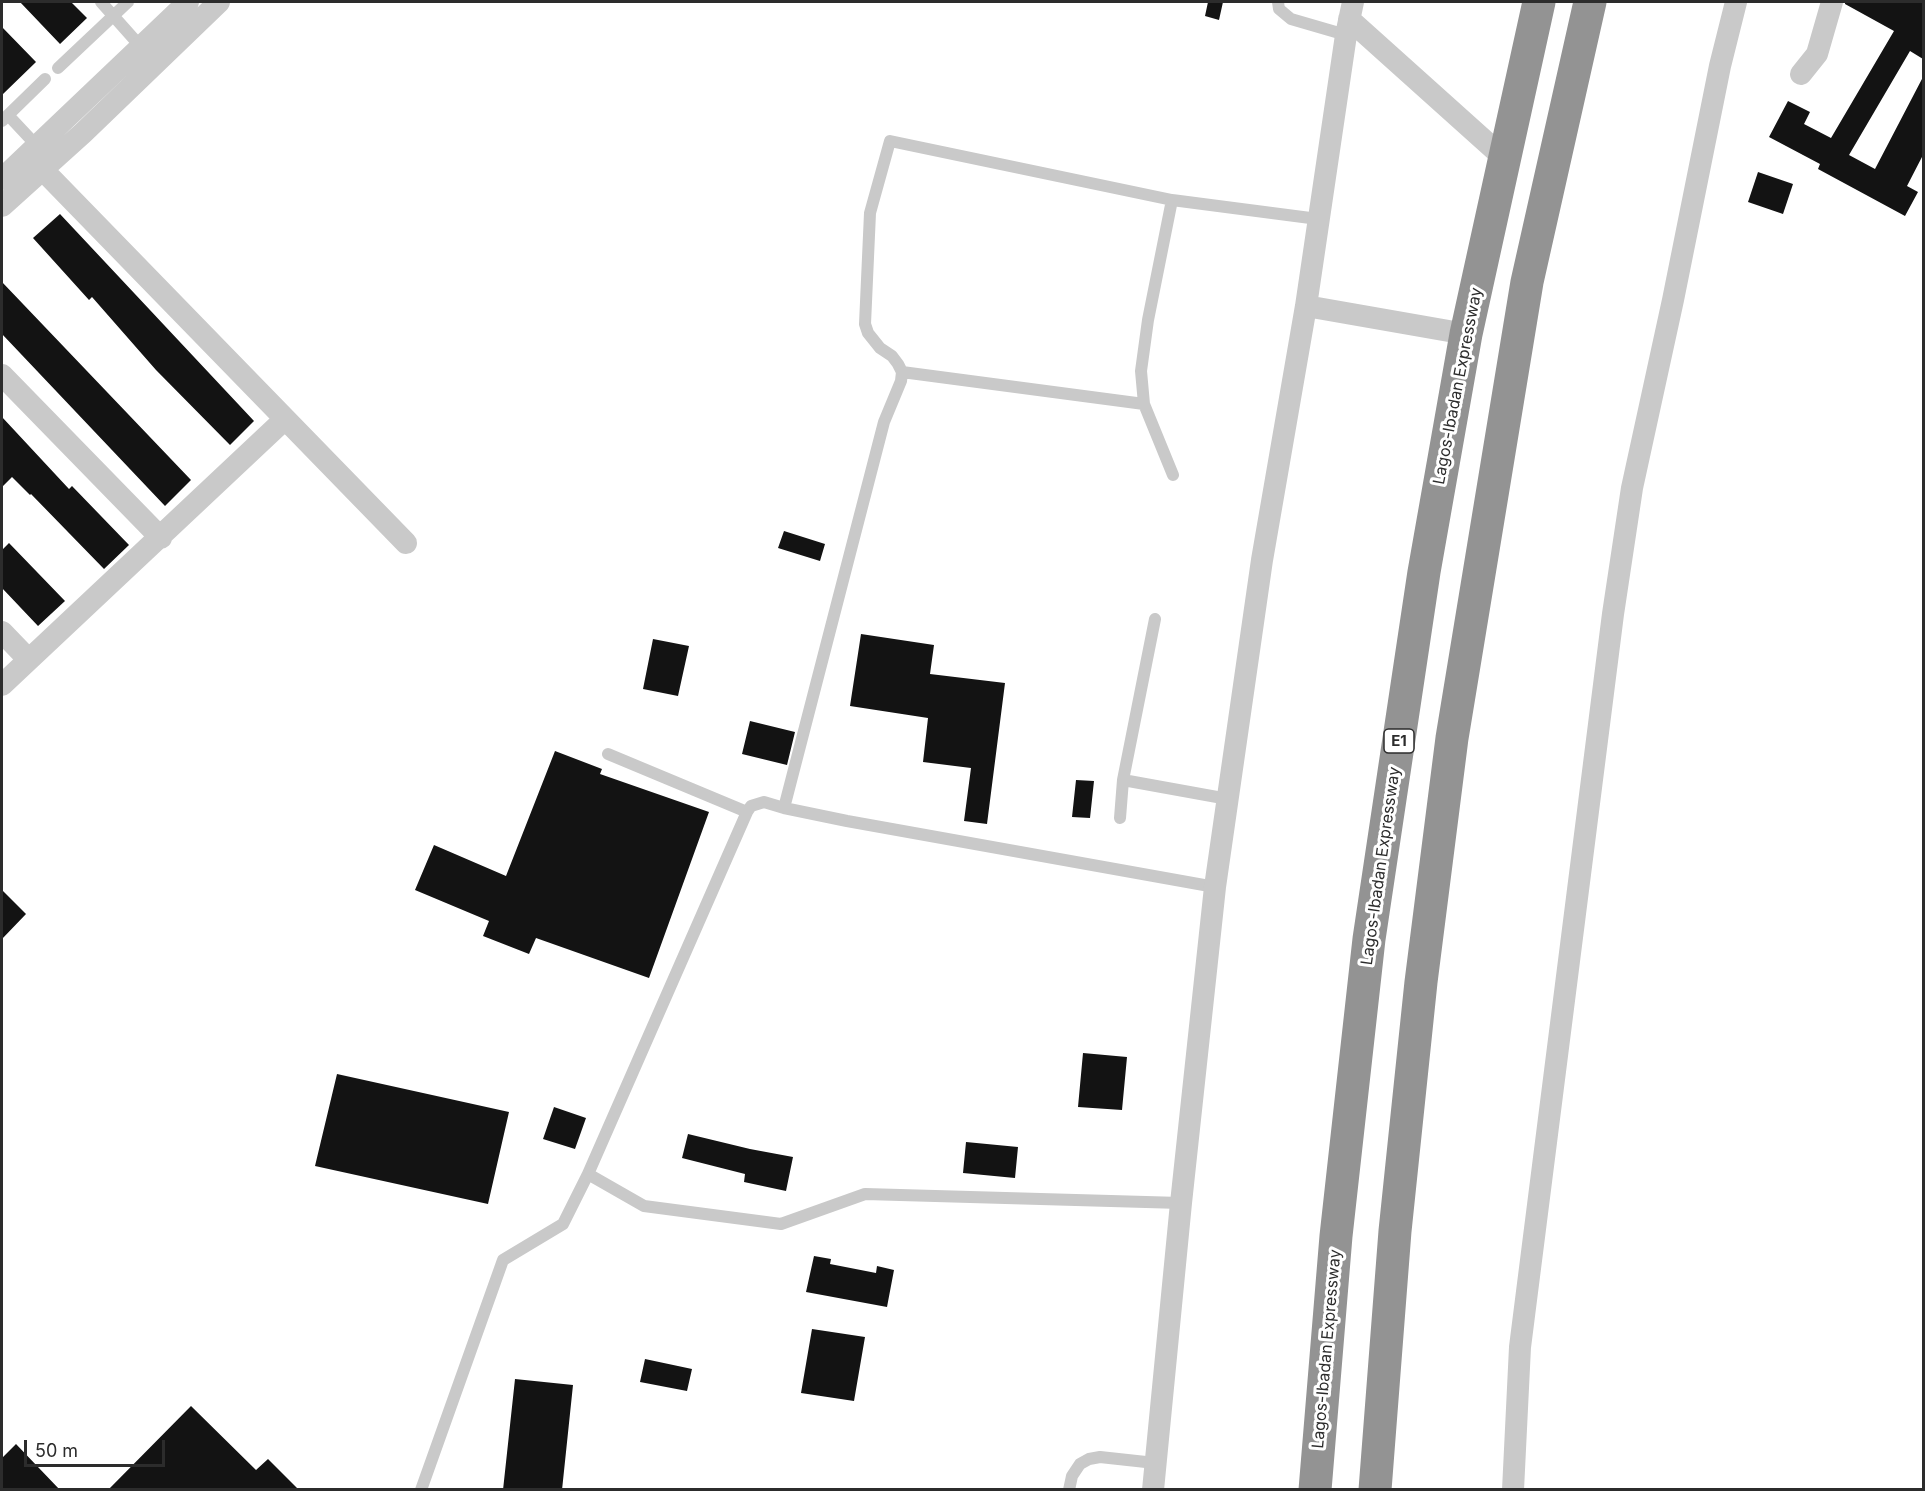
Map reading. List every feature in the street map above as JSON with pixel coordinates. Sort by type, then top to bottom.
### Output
[{"type":"highway","name":"Lagos-Ibadan Expressway","points":[[1316,1490],[1336,1236],[1369,939],[1424,572],[1466,334],[1539,2]]},
{"type":"highway","points":[[1375,1490],[1395,1232],[1419,994],[1452,738],[1527,282],[1590,2]]},
{"type":"street","points":[[2,206],[43,170],[75,125],[141,47],[188,2]]},
{"type":"street","points":[[2,179],[38,146],[75,125],[219,2]]},
{"type":"street","points":[[1513,1490],[1520,1347],[1567,958],[1614,602],[1632,488],[1720,66],[1736,2]]},
{"type":"street","points":[[1801,74],[1817,54],[1832,2]]},
{"type":"street","points":[[1349,18],[1504,159]]},
{"type":"street","points":[[1154,1490],[1181,1203],[1215,887],[1262,560],[1306,306],[1349,18]]},
{"type":"street","points":[[43,170],[406,543]]},
{"type":"street","points":[[1306,306],[1466,334]]},
{"type":"street","points":[[2,375],[160,538]]},
{"type":"street","points":[[2,685],[285,419]]},
{"type":"street","points":[[2,632],[28,659]]},
{"type":"lane","points":[[101,2],[141,47]]},
{"type":"lane","points":[[58,68],[128,2]]},
{"type":"lane","points":[[1278,2],[1279,9],[1291,19],[1349,18]]},
{"type":"lane","points":[[38,146],[5,118],[45,79]]},
{"type":"lane","points":[[784,808],[884,422],[901,381],[902,372],[892,356],[880,348],[868,333],[865,324],[870,213],[890,141],[1172,200],[1318,219]]},
{"type":"lane","points":[[1172,200],[1148,320],[1141,371],[1144,404],[1173,475]]},
{"type":"lane","points":[[902,372],[1144,404]]},
{"type":"lane","points":[[1120,818],[1123,780],[1155,619]]},
{"type":"lane","points":[[608,754],[747,812]]},
{"type":"lane","points":[[1123,780],[1228,799]]},
{"type":"lane","points":[[421,1490],[503,1260],[563,1224],[588,1174],[751,806],[764,802],[847,821],[1215,887]]},
{"type":"lane","points":[[588,1174],[644,1206],[781,1224],[865,1194],[1181,1203]]},
{"type":"lane","points":[[1069,1490],[1072,1476],[1080,1464],[1089,1459],[1100,1456],[1155,1463]]},
{"type":"building","points":[[20,2],[71,2],[87,18],[60,44]]},
{"type":"building","points":[[1208,2],[1223,2],[1219,20],[1205,16]]},
{"type":"building","points":[[1845,2],[1923,2],[1923,59],[1910,51],[1849,155],[1875,169],[1923,77],[1923,155],[1907,186],[1918,192],[1905,216],[1818,169],[1820,164],[1769,137],[1788,101],[1810,112],[1804,124],[1831,138],[1894,31]]},
{"type":"building","points":[[2,27],[36,62],[2,95]]},
{"type":"building","points":[[1758,172],[1793,184],[1783,214],[1748,202]]},
{"type":"building","points":[[60,214],[254,421],[230,445],[156,370],[92,297],[89,300],[33,238]]},
{"type":"building","points":[[2,282],[191,480],[165,506],[2,334]]},
{"type":"building","points":[[2,417],[69,489],[72,486],[129,545],[104,569],[12,477],[2,487]]},
{"type":"building","points":[[784,531],[825,544],[820,561],[778,548]]},
{"type":"building","points":[[9,543],[65,601],[38,626],[2,588],[2,550]]},
{"type":"building","points":[[861,634],[934,645],[930,674],[1005,683],[987,824],[964,821],[971,768],[923,762],[928,718],[850,706]]},
{"type":"building","points":[[653,639],[689,646],[678,696],[643,689]]},
{"type":"building","points":[[750,721],[795,732],[787,765],[742,754]]},
{"type":"building","points":[[555,751],[602,769],[600,774],[709,812],[649,978],[536,938],[529,954],[483,936],[489,921],[415,890],[434,845],[506,876]]},
{"type":"building","points":[[1076,780],[1094,781],[1090,818],[1072,817]]},
{"type":"building","points":[[2,890],[26,914],[2,939]]},
{"type":"building","points":[[1083,1053],[1127,1057],[1122,1110],[1078,1107]]},
{"type":"building","points":[[337,1074],[509,1112],[488,1204],[315,1166]]},
{"type":"building","points":[[554,1107],[586,1118],[575,1149],[543,1139]]},
{"type":"building","points":[[688,1134],[793,1157],[786,1191],[744,1182],[745,1174],[682,1158]]},
{"type":"building","points":[[966,1142],[1018,1147],[1015,1178],[963,1173]]},
{"type":"building","points":[[814,1256],[831,1259],[830,1264],[876,1273],[877,1266],[894,1270],[887,1307],[806,1292]]},
{"type":"building","points":[[812,1329],[865,1337],[854,1401],[801,1393]]},
{"type":"building","points":[[645,1359],[692,1369],[687,1391],[640,1382]]},
{"type":"building","points":[[515,1379],[573,1385],[562,1490],[503,1490]]},
{"type":"building","points":[[191,1406],[256,1470],[268,1459],[299,1490],[108,1490]]},
{"type":"building","points":[[16,1444],[60,1490],[2,1490],[2,1458]]}]
